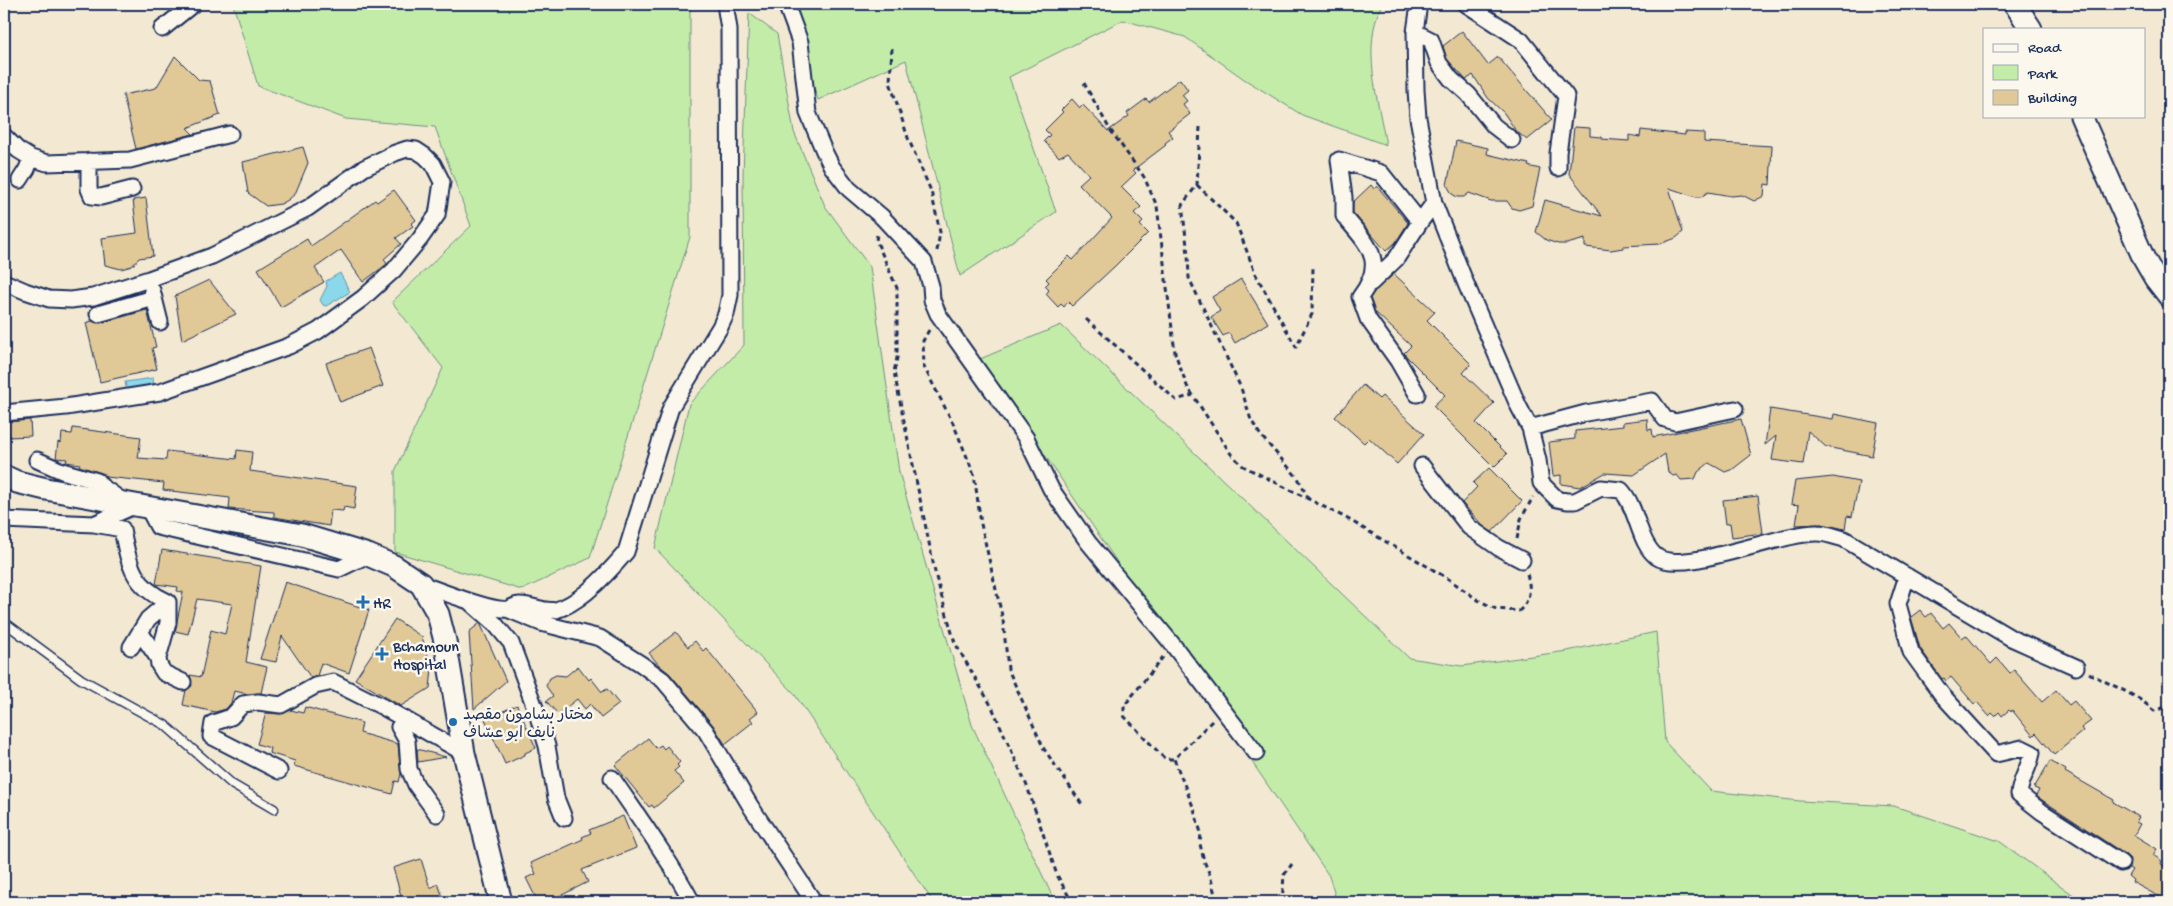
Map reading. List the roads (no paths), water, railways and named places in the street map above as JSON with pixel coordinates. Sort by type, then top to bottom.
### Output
[{"type":"main road","points":[[2015,4],[2030,28]]},
{"type":"main road","points":[[2082,118],[2144,259],[2155,278],[2169,296]]},
{"type":"main road","points":[[4,476],[17,482],[46,489],[302,535],[368,555],[394,566],[421,584],[438,614],[445,641],[464,753],[501,902]]},
{"type":"street","points":[[162,29],[193,4]]},
{"type":"street","points":[[507,609],[519,605],[556,610],[568,604],[611,570],[626,552],[671,407],[703,356],[726,314],[730,294],[731,263],[729,29],[725,4]]},
{"type":"street","points":[[786,4],[800,42],[808,112],[832,167],[850,189],[882,217],[924,262],[931,286],[932,300],[938,314],[1026,438],[1041,473],[1065,510],[1088,542],[1173,645],[1256,753]]},
{"type":"street","points":[[1418,4],[1415,32],[1418,118],[1434,203],[1466,284],[1518,405],[1530,428],[1538,460],[1541,483],[1556,499],[1575,501],[1601,488],[1621,490],[1629,499],[1644,538],[1651,550],[1657,557],[1667,560],[1684,562],[1818,533],[1844,539],[2011,638],[2076,667]]},
{"type":"street","points":[[1466,4],[1521,40],[1566,96],[1558,153],[1558,168]]},
{"type":"street","points":[[1415,32],[1431,40],[1439,63],[1451,79],[1468,94],[1494,126],[1512,140]]},
{"type":"street","points":[[4,136],[18,150],[31,158],[46,163],[130,160],[230,134]]},
{"type":"street","points":[[4,282],[49,299],[71,300],[93,297],[212,256],[308,208],[364,168],[394,153],[407,150],[416,150],[433,164],[442,182],[438,215],[420,240],[394,270],[363,298],[318,331],[289,346],[160,392],[66,407],[4,413]]},
{"type":"street","points":[[20,180],[27,170],[31,158]]},
{"type":"street","points":[[1370,284],[1375,267],[1365,242],[1344,216],[1344,197],[1339,160],[1381,173],[1420,222]]},
{"type":"street","points":[[89,161],[89,189],[92,196],[101,197],[132,189]]},
{"type":"street","points":[[1417,394],[1398,361],[1368,319],[1360,297],[1370,284],[1396,259],[1434,203]]},
{"type":"street","points":[[149,278],[160,322]]},
{"type":"street","points":[[98,314],[154,298]]},
{"type":"street","points":[[1530,428],[1586,413],[1652,401],[1665,419],[1675,422],[1735,409]]},
{"type":"street","points":[[37,460],[62,471],[97,481],[101,486],[137,506]]},
{"type":"street","points":[[1422,466],[1468,527],[1499,548],[1522,560]]},
{"type":"street","points":[[94,524],[137,506]]},
{"type":"street","points":[[4,520],[94,524],[122,529],[131,569],[142,585],[154,595],[168,602]]},
{"type":"street","points":[[1907,576],[1898,604],[1911,652],[1943,696],[1996,754],[2022,748],[2032,753],[2030,763],[2020,780],[2019,794],[2042,812],[2121,863]]},
{"type":"street","points":[[421,584],[469,601],[507,609],[541,623],[600,638],[663,680],[706,731],[751,807],[814,902]]},
{"type":"street","points":[[469,601],[495,624],[511,643],[547,746],[556,798],[564,818]]},
{"type":"street","points":[[131,647],[148,618],[168,602]]},
{"type":"street","points":[[168,602],[168,622],[158,658],[159,665],[164,673],[183,682]]},
{"type":"street","points":[[140,632],[158,658]]},
{"type":"street","points":[[279,770],[211,736],[214,723],[231,717],[242,704],[258,702],[281,705],[315,686],[333,682],[405,719],[464,753]]},
{"type":"street","points":[[405,719],[399,727],[407,741],[409,769],[416,785],[437,814]]},
{"type":"street","points":[[612,778],[651,834],[692,902]]},
{"type":"lane","points":[[4,622],[81,679],[165,725],[232,785],[274,809]]},
{"type":"water","points":[[340,273],[350,292],[326,306],[323,305],[320,300],[327,286],[326,281]]},
{"type":"water","points":[[153,378],[154,387],[127,392],[125,382]]},
{"type":"place","name":"HR","points":[[363,602]]},
{"type":"place","name":"Bchamoun Hospital","points":[[382,654]]},
{"type":"place","name":"مختار بشامون مقصد نايف ابو عسّاف","points":[[453,722]]}]
